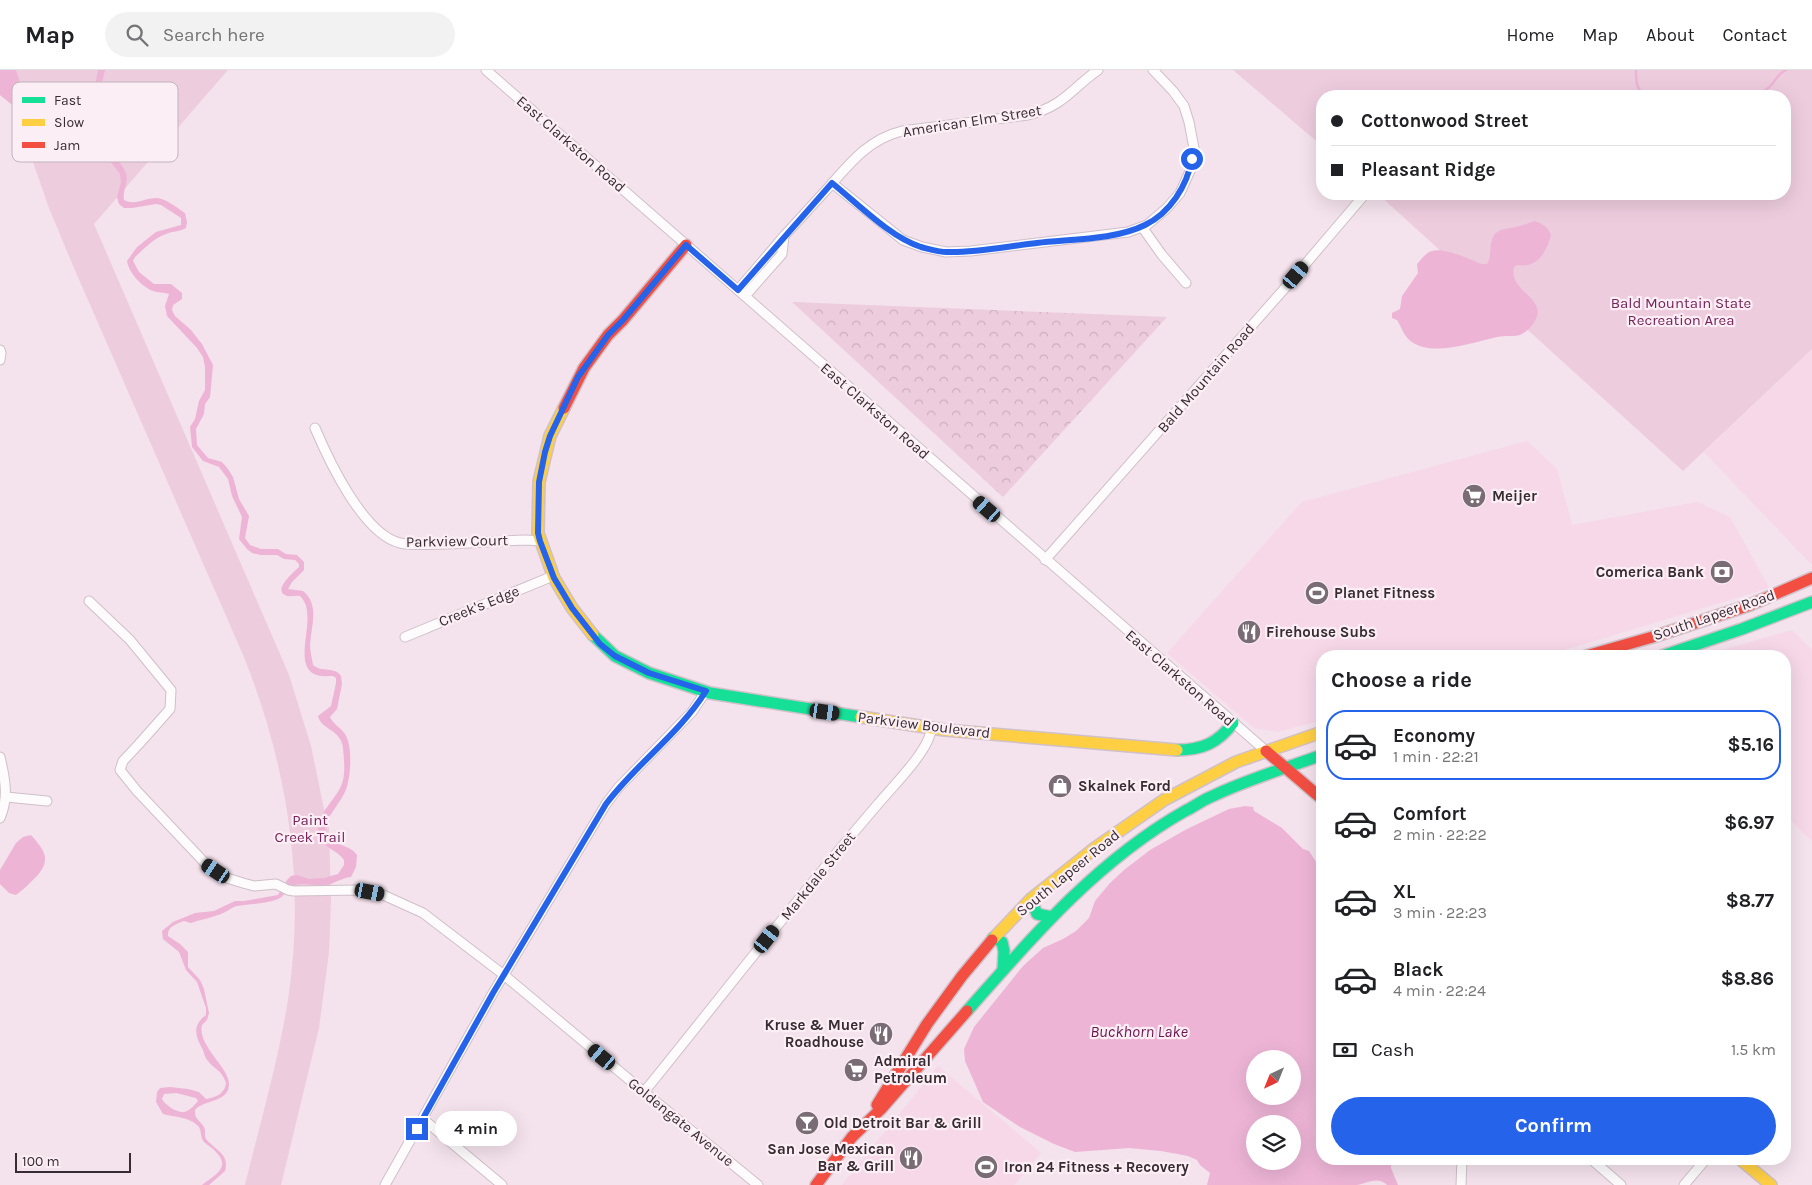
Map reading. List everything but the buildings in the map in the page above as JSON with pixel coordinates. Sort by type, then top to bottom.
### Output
[{"type":"main road","name":"Parkview Boulevard","points":[[686,245],[623,320],[608,335],[578,377],[550,436],[545,452],[539,482],[538,533],[540,541],[553,576],[572,608],[600,644],[615,656],[649,673],[706,691],[931,728],[1158,750],[1191,751],[1217,742],[1226,734],[1233,723]]},
{"type":"main road","name":"South Lapeer Road","points":[[1607,650],[1750,605],[1812,578]]},
{"type":"main road","name":"South Lapeer Road","points":[[1680,650],[1812,602]]},
{"type":"main road","name":"South Lapeer Road","points":[[866,1122],[927,1024],[962,976],[993,938],[1031,899],[1095,848],[1154,806],[1236,762],[1316,734]]},
{"type":"main road","points":[[1266,751],[1316,794]]},
{"type":"main road","name":"South Lapeer Road","points":[[816,1185],[852,1137],[882,1108],[1052,917],[1070,898],[1134,843],[1159,826],[1214,796],[1316,757]]},
{"type":"main road","points":[[1031,899],[1037,914],[1052,917]]},
{"type":"main road","points":[[993,938],[1002,942],[1004,970]]},
{"type":"main road","points":[[1747,1165],[1771,1185]]},
{"type":"street","name":"East Clarkston Road","points":[[486,70],[1266,751]]},
{"type":"street","name":"American Elm Street","points":[[738,290],[832,183],[858,155],[875,141],[891,134],[920,128],[1028,115],[1045,111],[1072,93],[1098,70]]},
{"type":"street","points":[[832,183],[903,240],[922,247],[946,252],[1092,238],[1128,232],[1147,225],[1167,208],[1180,193],[1190,171],[1194,148],[1184,106],[1153,70]]},
{"type":"street","name":"Bald Mountain Road","points":[[1045,560],[1285,288],[1360,200]]},
{"type":"street","points":[[1142,226],[1157,248],[1186,283]]},
{"type":"street","name":"American Elm Street","points":[[745,296],[782,254],[784,236]]},
{"type":"street","points":[[0,350],[0,360]]},
{"type":"street","name":"Parkview Court","points":[[315,428],[350,497],[381,532],[399,543],[420,545],[540,541]]},
{"type":"street","name":"Creek's Edge","points":[[405,637],[553,576]]},
{"type":"street","name":"Goldengate Avenue","points":[[89,601],[130,640],[171,690],[170,709],[123,761],[120,770],[205,863],[227,878],[254,886],[276,884],[294,891],[359,890],[381,894],[423,912],[504,975],[758,1185]]},
{"type":"street","points":[[385,1185],[504,975],[606,804],[618,788],[692,712],[706,691]]},
{"type":"street","name":"Markdale Street","points":[[644,1092],[828,863],[916,759],[926,746],[931,734],[931,728]]},
{"type":"street","points":[[0,757],[5,777],[6,797],[0,818]]},
{"type":"street","points":[[6,797],[47,801]]},
{"type":"street","points":[[423,1120],[502,1185]]},
{"type":"street","points":[[1462,1165],[1463,1184]]},
{"type":"street","points":[[1598,1165],[1621,1185]]},
{"type":"street","points":[[1684,1185],[1701,1165]]},
{"type":"shaded area","points":[[1812,349],[1812,564],[1811,564],[1704,452]]},
{"type":"shaded area","points":[[1527,441],[1557,469],[1572,525],[1697,502],[1730,517],[1769,588],[1565,650],[1316,650],[1316,722],[1278,732],[1254,728],[1167,653],[1302,502]]},
{"type":"shaded area","points":[[1792,630],[1812,650],[1812,841],[1791,821],[1791,650],[1722,650]]},
{"type":"shaded area","points":[[938,1066],[1041,1153],[1014,1185],[842,1185]]},
{"type":"green space","name":"Paint Creek Trail","points":[[12,70],[228,70],[178,127],[178,82],[16,82]]},
{"type":"green space","name":"Bald Mountain State Recreation Area","points":[[1233,70],[1812,70],[1812,349],[1683,471],[1385,200],[1791,200],[1791,90],[1316,90],[1316,141]]},
{"type":"green space","name":"Paint Creek Trail","points":[[33,162],[148,162],[94,224],[289,675],[311,746],[329,828],[331,902],[329,952],[319,1028],[281,1185],[245,1185],[279,1046],[288,1000],[293,956],[294,869],[282,783],[272,741],[244,657],[49,208]]},
{"type":"green space","points":[[792,302],[1167,317],[1003,497]]},
{"type":"water","points":[[0,70],[16,70],[20,82],[12,82],[12,105],[0,95]]},
{"type":"water","points":[[98,70],[105,70],[102,82],[96,82]]},
{"type":"water","points":[[111,162],[119,162],[126,173],[127,180],[124,200],[132,202],[160,198],[185,213],[186,228],[158,238],[135,257],[133,261],[139,272],[154,284],[171,284],[182,293],[182,299],[173,305],[172,310],[175,316],[191,330],[202,344],[213,365],[210,397],[205,404],[204,414],[196,429],[197,445],[208,458],[222,462],[233,477],[239,499],[249,516],[245,538],[250,545],[261,549],[278,549],[286,554],[297,555],[304,562],[304,570],[288,589],[303,591],[313,609],[310,645],[313,665],[320,669],[335,671],[341,676],[342,684],[337,709],[330,717],[348,739],[350,754],[350,771],[347,786],[343,796],[326,822],[325,830],[331,840],[347,847],[357,855],[356,867],[351,877],[326,885],[296,885],[273,901],[233,907],[219,915],[191,923],[184,921],[173,926],[168,933],[168,936],[188,952],[188,967],[200,980],[204,989],[209,1013],[207,1020],[202,1025],[202,1033],[208,1048],[228,1077],[228,1090],[225,1095],[195,1110],[196,1117],[205,1128],[206,1139],[224,1156],[226,1165],[225,1171],[209,1185],[202,1185],[220,1170],[222,1161],[219,1155],[204,1142],[200,1129],[196,1124],[187,1119],[163,1114],[156,1102],[157,1092],[160,1088],[188,1089],[199,1092],[206,1099],[224,1090],[226,1083],[220,1073],[207,1059],[197,1036],[198,1023],[206,1015],[206,1008],[197,982],[186,970],[179,952],[163,939],[162,931],[173,922],[195,913],[214,911],[235,901],[278,895],[291,876],[297,875],[309,879],[324,878],[338,874],[344,865],[344,860],[339,854],[323,843],[318,833],[318,826],[324,812],[338,792],[344,777],[343,748],[339,737],[320,721],[318,716],[331,706],[336,678],[333,676],[316,675],[308,668],[305,659],[307,614],[305,604],[300,596],[287,596],[281,590],[285,582],[299,567],[299,564],[295,560],[284,559],[277,555],[252,553],[239,539],[242,517],[232,496],[228,479],[219,467],[203,461],[192,447],[190,427],[195,419],[199,401],[205,390],[203,357],[167,316],[165,306],[169,294],[149,289],[133,275],[128,266],[127,261],[137,247],[156,232],[181,225],[181,218],[161,205],[156,204],[124,208],[119,204],[117,197],[121,182],[120,174]],"holes":[[[176,1093],[196,1098],[198,1101],[184,1112],[172,1108],[162,1099],[164,1094]]]},
{"type":"water","points":[[1535,221],[1545,226],[1551,235],[1547,248],[1536,262],[1514,267],[1516,282],[1532,299],[1538,311],[1536,319],[1523,334],[1500,336],[1466,345],[1442,348],[1421,346],[1407,338],[1397,320],[1392,318],[1392,313],[1400,309],[1402,296],[1418,273],[1417,264],[1425,255],[1437,250],[1456,254],[1481,264],[1487,264],[1490,257],[1492,239],[1497,232]]},
{"type":"water","name":"Buckhorn Lake","points":[[1245,806],[1253,807],[1254,811],[1282,828],[1303,849],[1309,851],[1316,862],[1316,1165],[1391,1165],[1398,1185],[1387,1185],[1384,1182],[1376,1181],[1357,1185],[1207,1185],[1210,1173],[1197,1160],[1188,1156],[1129,1148],[1075,1152],[1020,1127],[983,1102],[965,1061],[964,1049],[974,1027],[1023,966],[1043,948],[1076,931],[1089,918],[1095,901],[1110,883],[1150,850],[1187,829],[1229,809]]},
{"type":"water","points":[[31,835],[43,850],[44,865],[37,876],[19,893],[16,895],[9,893],[0,884],[0,870],[16,843],[23,837]]},
{"type":"waterway","points":[[1636,70],[1640,90]]},
{"type":"waterway","points":[[1765,90],[1786,70]]},
{"type":"traffic: fast","points":[[1680,650],[1812,602]]},
{"type":"traffic: fast","points":[[593,635],[615,656],[649,673],[710,693],[861,717]]},
{"type":"traffic: fast","points":[[1177,750],[1194,749],[1209,744],[1221,736],[1233,723]]},
{"type":"traffic: fast","points":[[967,1011],[1016,955],[1068,902],[1095,876],[1153,831],[1185,811],[1228,789],[1316,757]]},
{"type":"traffic: fast","points":[[1031,899],[1037,914],[1052,917]]},
{"type":"traffic: fast","points":[[993,938],[1002,942],[1004,951],[1003,970]]},
{"type":"traffic: slow","points":[[564,408],[550,436],[539,482],[538,533],[554,578],[572,608],[593,635]]},
{"type":"traffic: slow","points":[[861,717],[945,730],[1177,750]]},
{"type":"traffic: slow","points":[[992,940],[1031,899],[1095,848],[1164,800],[1236,762],[1316,734]]},
{"type":"traffic: slow","points":[[1747,1165],[1771,1185]]},
{"type":"traffic: jam","points":[[564,408],[584,368],[608,335],[623,320],[686,245]]},
{"type":"traffic: jam","points":[[1607,650],[1750,605],[1812,578]]},
{"type":"traffic: jam","points":[[1266,751],[1316,794]]},
{"type":"traffic: jam","points":[[877,1105],[927,1024],[962,976],[992,940]]},
{"type":"traffic: jam","points":[[816,1185],[852,1137],[882,1108],[967,1011]]},
{"type":"place","name":"Meijer","points":[[1474,496]]},
{"type":"place","name":"Comerica Bank","points":[[1722,572]]},
{"type":"place","name":"Planet Fitness","points":[[1317,593]]},
{"type":"place","name":"Firehouse Subs","points":[[1249,632]]},
{"type":"place","name":"Skalnek Ford","points":[[1060,786]]},
{"type":"place","name":"Kruse & Muer Roadhouse","points":[[881,1034]]},
{"type":"place","name":"Admiral Petroleum","points":[[856,1070]]},
{"type":"place","name":"Old Detroit Bar & Grill","points":[[807,1123]]},
{"type":"place","name":"San Jose Mexican Bar & Grill","points":[[911,1158]]},
{"type":"place","name":"Iron 24 Fitness + Recovery","points":[[986,1167]]},
{"type":"route","points":[[417,1129],[493,993],[606,804],[618,788],[692,712],[706,691],[649,673],[615,656],[600,644],[572,608],[554,578],[540,541],[538,533],[539,482],[545,452],[550,436],[578,377],[597,348],[686,245],[738,290],[832,183],[903,240],[922,247],[946,252],[971,251],[1092,238],[1128,232],[1147,225],[1167,208],[1180,193],[1190,171],[1192,159]]}]
